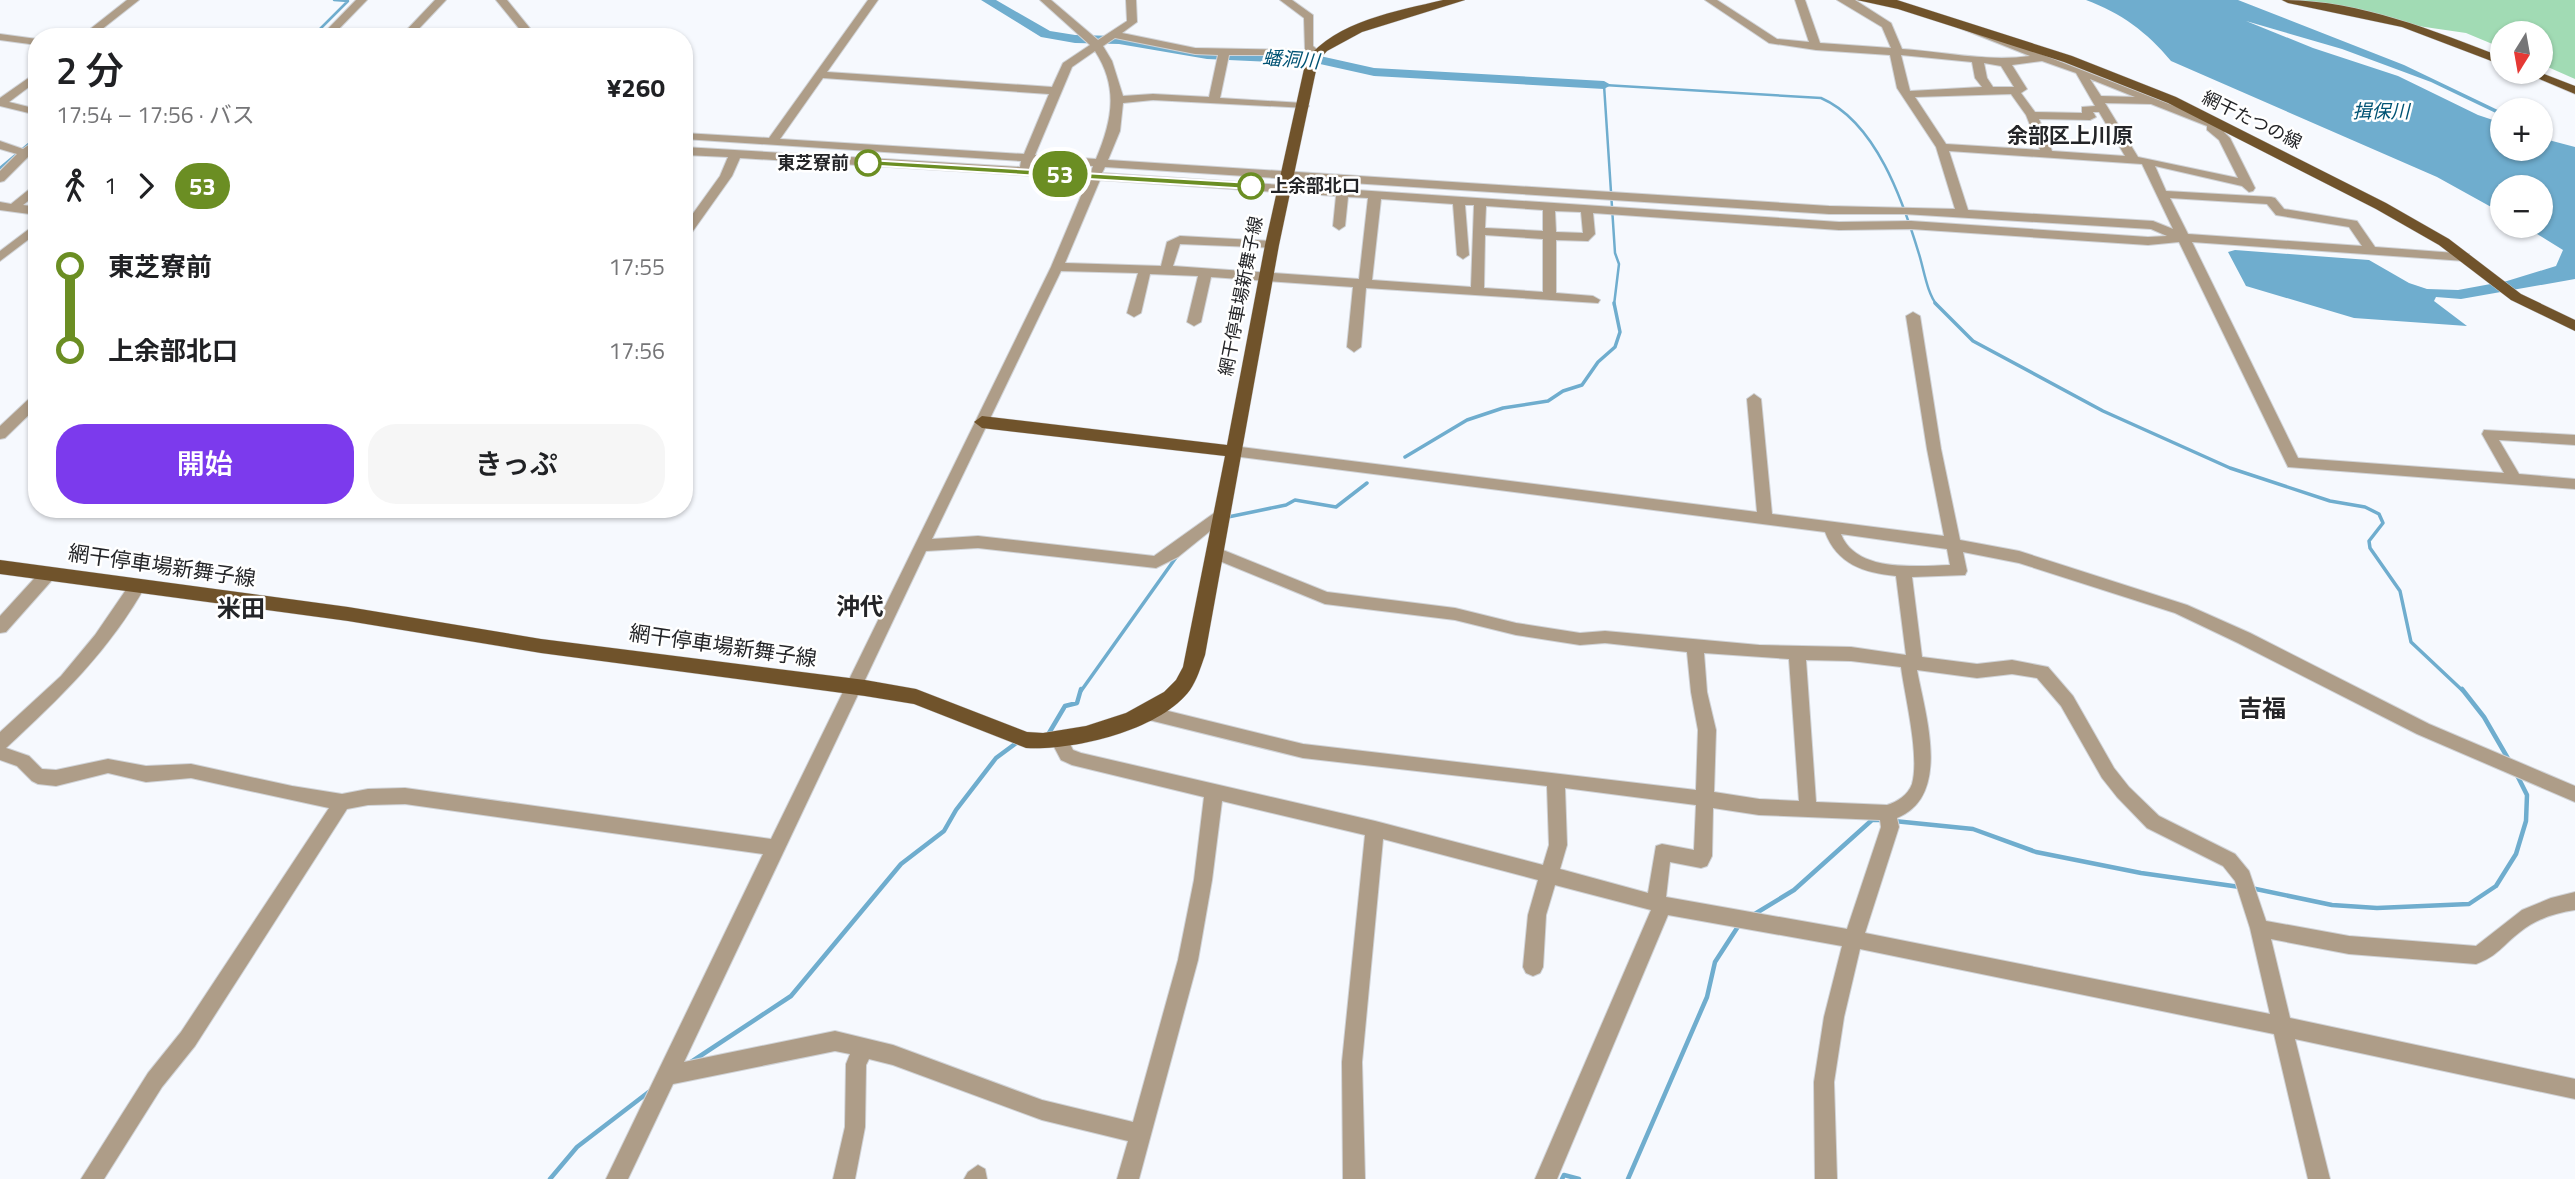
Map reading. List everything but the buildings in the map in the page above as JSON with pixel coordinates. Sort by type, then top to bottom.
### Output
[{"type":"main road","points":[[1314,57],[1326,46],[1378,21],[1459,0]]},
{"type":"main road","points":[[1863,0],[1900,2]]},
{"type":"main road","points":[[2288,0],[2405,24],[2490,56]]},
{"type":"main road","name":"網干たつの線","points":[[1900,2],[1956,24],[2115,76],[2249,138],[2370,200],[2465,257],[2516,297],[2575,326]]},
{"type":"main road","name":"網干停車場新舞子線","points":[[0,567],[348,614],[541,646],[853,686],[916,697],[1040,743],[1060,741],[1115,724],[1150,709],[1182,686],[1196,655],[1272,245],[1314,57]]},
{"type":"main road","points":[[2553,81],[2575,90]]},
{"type":"main road","points":[[982,422],[1233,451]]},
{"type":"street","points":[[97,28],[134,0]]},
{"type":"street","points":[[334,28],[362,0]]},
{"type":"street","points":[[414,28],[441,0]]},
{"type":"street","points":[[501,0],[524,28]]},
{"type":"street","points":[[771,143],[873,0]]},
{"type":"street","points":[[617,1179],[1057,267],[1114,131],[1118,100],[1111,69],[1094,47],[1045,0]]},
{"type":"street","points":[[1025,166],[1067,65],[1132,22],[1131,0]]},
{"type":"street","points":[[1285,0],[1309,17]]},
{"type":"street","points":[[1310,0],[1307,5],[1308,47],[1314,57]]},
{"type":"street","points":[[1710,0],[1773,41],[1816,47],[1977,58],[2005,63],[2040,58]]},
{"type":"street","points":[[1800,0],[1816,47]]},
{"type":"street","points":[[1842,0],[1851,2],[1887,25],[1907,94],[1942,146],[1962,218]]},
{"type":"street","points":[[1956,24],[2249,138]]},
{"type":"street","points":[[1115,35],[1224,56],[1314,57]]},
{"type":"street","points":[[0,37],[28,40]]},
{"type":"street","points":[[1214,99],[1224,56]]},
{"type":"street","points":[[1977,58],[1982,78],[1989,90]]},
{"type":"street","points":[[1907,94],[1944,95],[2021,89],[2005,63]]},
{"type":"street","points":[[2080,71],[2163,194],[2293,463],[2575,484]]},
{"type":"street","points":[[820,75],[1055,91]]},
{"type":"street","points":[[0,103],[28,82]]},
{"type":"street","points":[[2014,91],[2032,115],[2047,153]]},
{"type":"street","points":[[1118,100],[1153,97],[1303,106]]},
{"type":"street","points":[[0,103],[28,110]]},
{"type":"street","points":[[2032,115],[2090,117],[2086,108],[2101,104],[2161,103]]},
{"type":"street","points":[[2201,120],[2224,138],[2255,200]]},
{"type":"street","points":[[693,137],[1025,166],[1829,211],[1901,210],[2148,241],[2183,238],[2465,257]]},
{"type":"street","points":[[0,145],[25,152],[0,178]]},
{"type":"street","points":[[1942,146],[2139,160],[2193,174],[2246,183]]},
{"type":"street","points":[[693,152],[961,167],[1025,166]]},
{"type":"street","points":[[693,222],[726,176],[735,155]]},
{"type":"street","points":[[1288,181],[1342,192],[1839,226],[1905,225],[1962,218]]},
{"type":"street","points":[[1339,226],[1342,192]]},
{"type":"street","points":[[6,207],[28,193]]},
{"type":"street","points":[[1354,347],[1375,194]]},
{"type":"street","points":[[2163,194],[2271,201],[2280,212],[2353,225],[2370,249]]},
{"type":"street","points":[[1459,201],[1463,255]]},
{"type":"street","points":[[1477,292],[1480,202]]},
{"type":"street","points":[[1549,206],[1550,297]]},
{"type":"street","points":[[6,207],[28,210]]},
{"type":"street","points":[[1479,231],[1584,238],[1588,234],[1587,209]]},
{"type":"street","points":[[1901,210],[1905,225]]},
{"type":"street","points":[[0,257],[28,234]]},
{"type":"street","points":[[1166,270],[1174,242],[1180,240],[1272,245]]},
{"type":"street","points":[[1057,267],[1166,270],[1593,300]]},
{"type":"street","points":[[1134,313],[1145,269]]},
{"type":"street","points":[[1194,322],[1205,273]]},
{"type":"street","points":[[1831,528],[1833,538],[1848,556],[1862,563],[1903,572],[1959,571],[1913,316]]},
{"type":"street","points":[[1754,399],[1765,519]]},
{"type":"street","points":[[0,435],[28,408]]},
{"type":"street","points":[[2515,480],[2489,434],[2575,440]]},
{"type":"street","points":[[1233,451],[1952,544],[2054,568],[2181,609],[2423,729],[2575,794]]},
{"type":"street","points":[[921,545],[978,542],[1156,562],[1170,556],[1200,527],[1222,515]]},
{"type":"street","points":[[1215,556],[1223,556],[1325,598],[1455,614],[1516,629],[1580,639],[1605,637],[1759,652],[1851,654],[1977,671],[2012,667],[2042,672],[2067,701],[2108,773],[2123,792],[2153,821],[2229,860],[2244,877],[2259,928],[2319,1179]]},
{"type":"street","points":[[1826,1179],[1824,1085],[1830,1038],[1853,939],[1889,820],[1916,795],[1921,783],[1903,572]]},
{"type":"street","points":[[0,627],[48,574]]},
{"type":"street","points":[[0,743],[67,681],[101,640],[138,585]]},
{"type":"street","points":[[1546,1179],[1660,904],[1662,852],[1701,860],[1706,800],[1707,730],[1699,692],[1695,645]]},
{"type":"street","points":[[1797,651],[1808,810]]},
{"type":"street","points":[[1150,709],[1155,715],[1303,751],[1889,820]]},
{"type":"street","points":[[1060,741],[1067,755],[1079,760],[1375,829],[1549,877],[1660,904],[1853,939],[2575,1088]]},
{"type":"street","points":[[0,753],[23,761],[38,776],[56,778],[108,766],[146,774],[191,771],[292,794],[342,802],[369,797],[405,796],[775,848]]},
{"type":"street","points":[[1533,967],[1537,915],[1558,845],[1556,779]]},
{"type":"street","points":[[1128,1179],[1188,960],[1203,880],[1214,791]]},
{"type":"street","points":[[92,1179],[155,1080],[188,1039],[342,802]]},
{"type":"street","points":[[1354,1179],[1352,1062],[1375,829]]},
{"type":"street","points":[[2259,928],[2349,945],[2476,956],[2491,951],[2515,924],[2539,913],[2549,904],[2575,901]]},
{"type":"street","points":[[668,1075],[835,1041],[864,1046],[1042,1110],[1140,1134]]},
{"type":"street","points":[[844,1179],[855,1127],[856,1064],[864,1046]]},
{"type":"green space","points":[[2298,0],[2575,0],[2575,79],[2553,69],[2553,21],[2490,21],[2490,43],[2466,33],[2418,26]]},
{"type":"water","name":"揖保川","points":[[2086,0],[2238,0],[2404,65],[2490,106],[2490,110],[2431,82],[2342,49],[2246,21],[2313,48],[2398,76],[2490,119],[2490,161],[2553,161],[2553,141],[2575,147],[2575,279],[2461,299],[2436,297],[2434,301],[2467,326],[2354,318],[2246,286],[2228,252],[2235,250],[2369,260],[2409,283],[2427,289],[2458,290],[2507,281],[2556,266],[2563,250],[2544,238],[2553,238],[2553,175],[2490,175],[2490,206],[2437,177],[2171,61],[2133,24]]},
{"type":"waterway","points":[[321,28],[348,1],[334,0]]},
{"type":"waterway","name":"蟠洞川","points":[[987,0],[1046,34],[1075,39],[1119,40],[1207,55],[1320,60],[1374,72],[1604,85]]},
{"type":"waterway","points":[[1614,304],[1619,264],[1615,253],[1604,85],[1821,98],[1840,109],[1857,125],[1885,165],[1905,211],[1928,288],[1937,305]]},
{"type":"waterway","points":[[0,168],[28,145]]},
{"type":"waterway","points":[[1405,457],[1467,420],[1503,408],[1548,401],[1563,391],[1582,385],[1598,362],[1615,347],[1620,332],[1614,304]]},
{"type":"waterway","points":[[1937,305],[1973,341],[2103,411],[2230,468],[2330,501],[2365,507],[2379,514],[2383,523],[2369,541],[2370,548],[2400,591],[2411,642],[2463,691]]},
{"type":"waterway","points":[[1228,517],[1286,505],[1295,500],[1336,507],[1367,483]]},
{"type":"waterway","points":[[1081,691],[1177,556]]},
{"type":"waterway","points":[[1049,733],[1065,706],[1077,703],[1081,689]]},
{"type":"waterway","points":[[2462,689],[2484,717],[2510,762]]},
{"type":"waterway","points":[[691,1062],[791,996],[901,864],[944,831],[956,810],[996,758],[1019,741]]},
{"type":"waterway","points":[[2251,888],[2332,905],[2377,908],[2469,904],[2496,886],[2516,854],[2526,821],[2527,795],[2517,775]]},
{"type":"waterway","points":[[1753,915],[1794,890],[1872,820],[1883,820]]},
{"type":"waterway","points":[[1894,821],[1973,829],[2036,852],[2141,873],[2240,887]]},
{"type":"waterway","points":[[1628,1179],[1707,997],[1715,962],[1739,925]]},
{"type":"waterway","points":[[550,1179],[577,1147],[650,1091]]},
{"type":"waterway","points":[[1562,1179],[1564,1175],[1579,1179]]},
{"type":"bus line","name":"53","points":[[868,163],[1251,186]]},
{"type":"place","name":"東芝寮前","points":[[868,163]]},
{"type":"place","name":"上余部北口","points":[[1251,186]]},
{"type":"district","name":"余部区上川原","points":[[2070,136]]},
{"type":"district","name":"沖代","points":[[860,607]]},
{"type":"district","name":"米田","points":[[241,609]]},
{"type":"district","name":"吉福","points":[[2262,709]]}]
